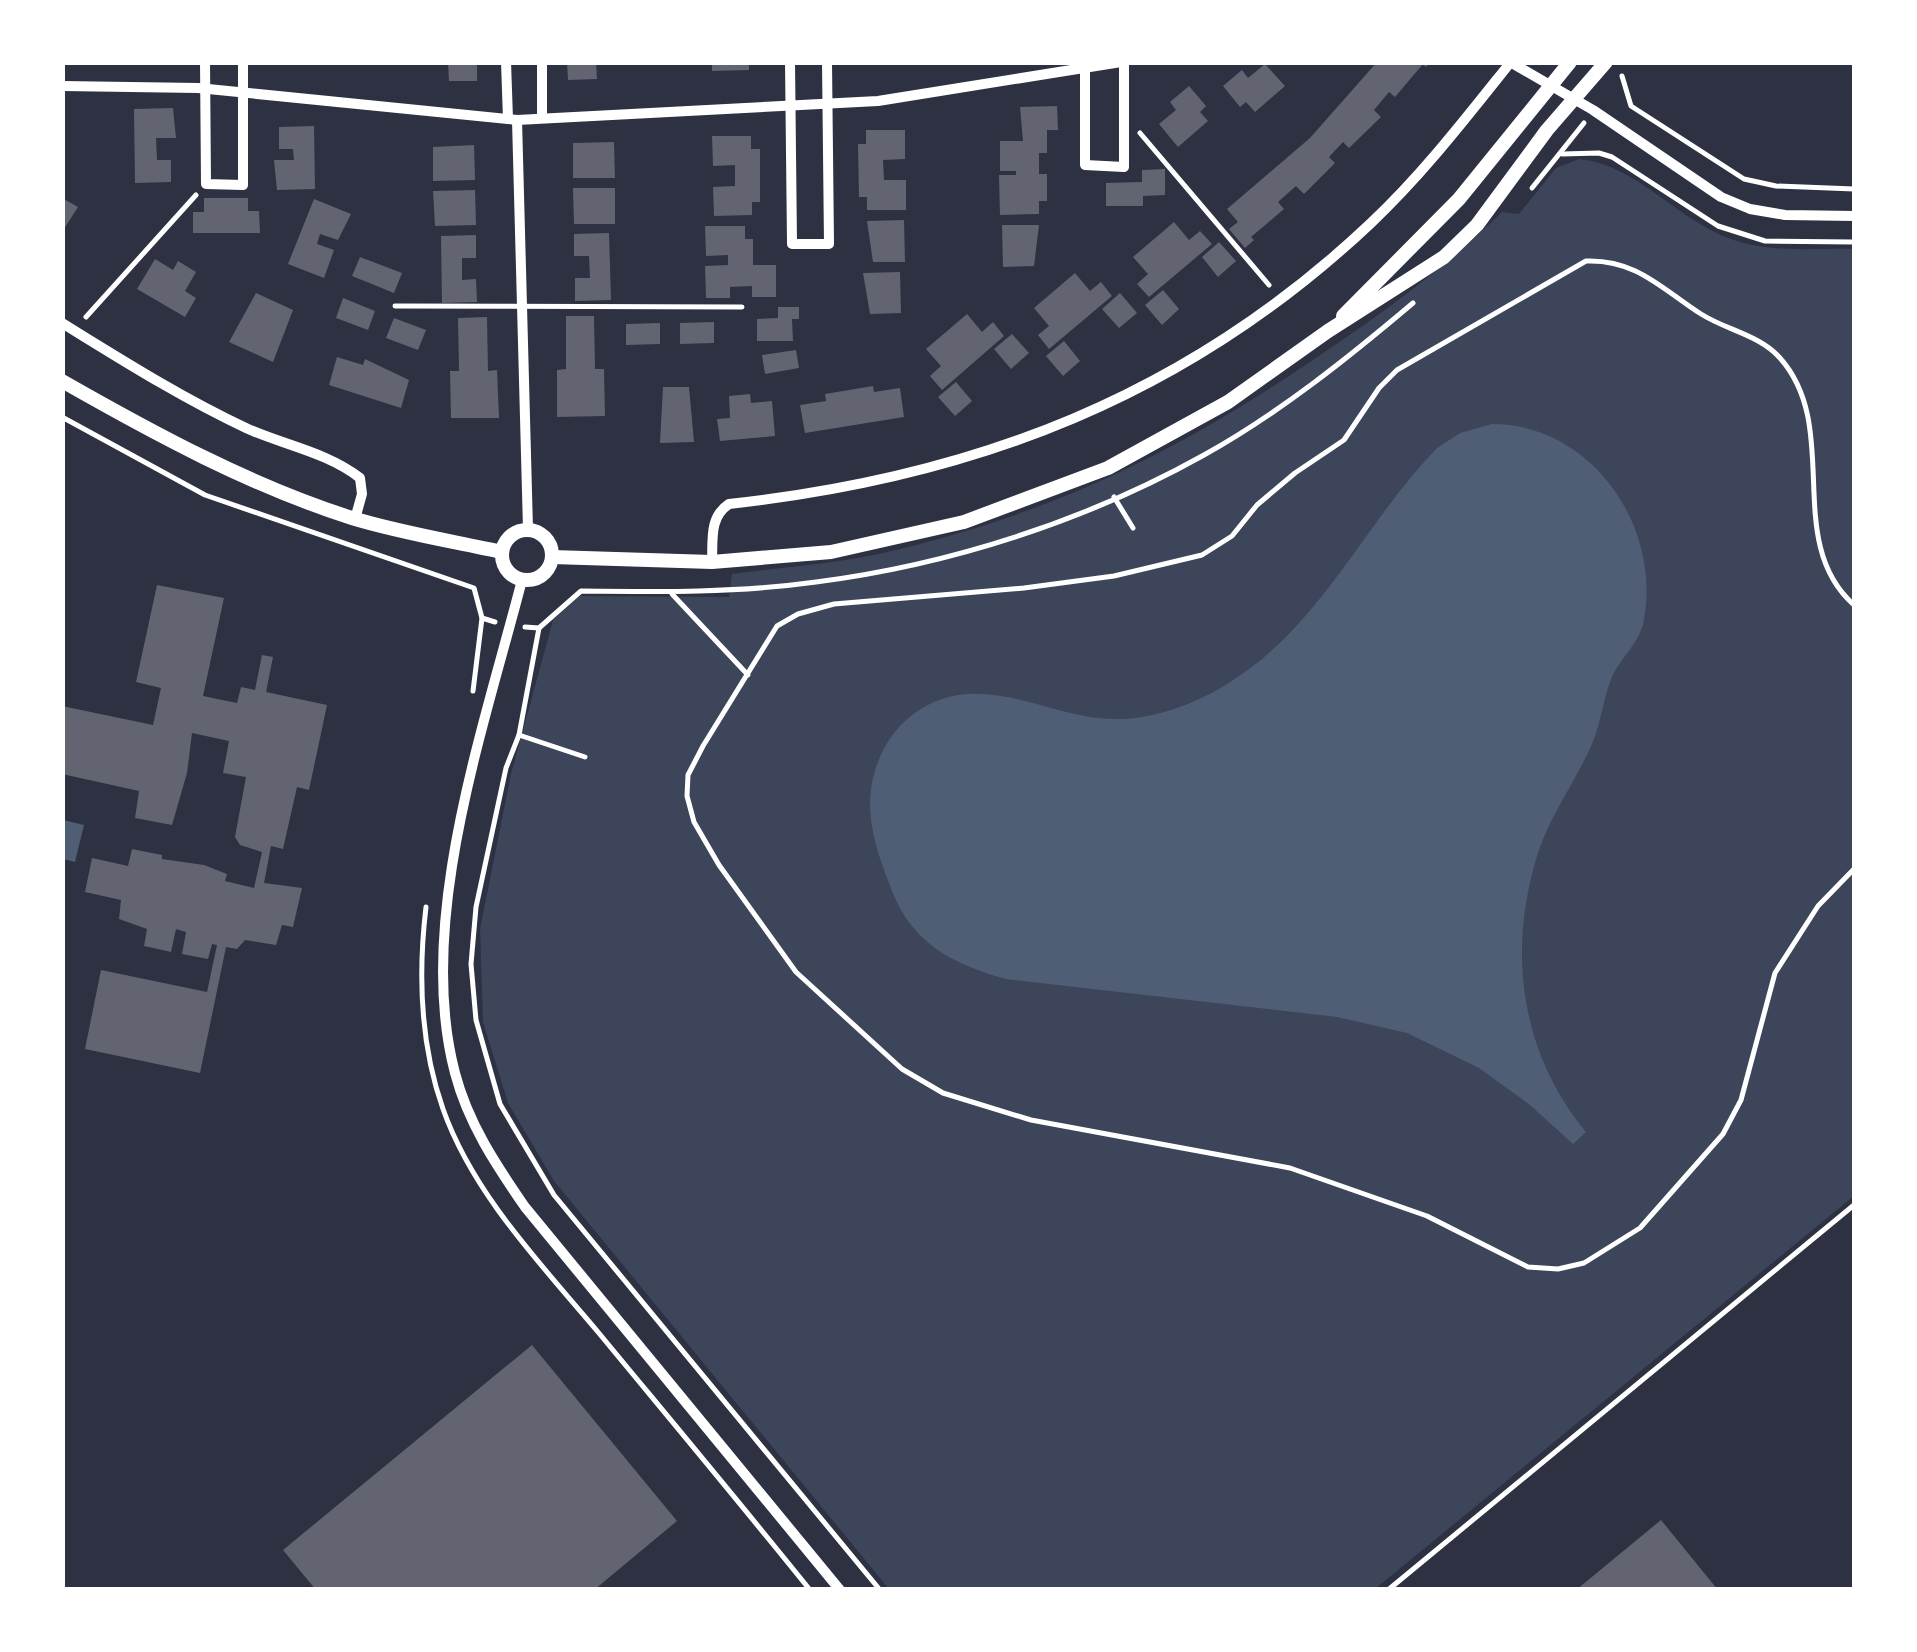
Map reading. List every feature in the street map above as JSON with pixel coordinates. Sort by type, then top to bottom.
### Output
[{"type":"street","points":[[205,62],[206,184],[243,185],[243,62]]},
{"type":"street","points":[[506,62],[513,119],[522,308],[528,529]]},
{"type":"street","points":[[542,62],[542,118]]},
{"type":"street","points":[[790,62],[792,244],[829,244],[827,62]]},
{"type":"street","points":[[62,86],[205,88],[513,119],[878,102],[1085,66],[1122,62],[1124,167],[1085,165],[1085,66]]},
{"type":"street","points":[[1328,331],[1459,199],[1570,62]]},
{"type":"street","points":[[552,558],[712,562],[831,552],[964,522],[1108,468],[1228,402],[1328,331],[1444,257],[1476,225],[1606,62]]},
{"type":"street","points":[[712,562],[714,521],[729,504],[858,488],[999,450],[1125,396],[1228,336],[1280,299],[1371,223],[1449,140],[1510,63],[1594,110],[1721,197],[1750,209],[1784,216],[1854,216]]},
{"type":"street","points":[[62,323],[150,378],[248,428],[344,466],[360,478],[362,494],[356,519]]},
{"type":"street","points":[[62,381],[134,422],[279,492],[356,519],[502,552]]},
{"type":"street","points":[[528,529],[546,538],[552,558],[544,574],[522,580],[507,571],[502,552],[509,537],[528,529]]},
{"type":"street","points":[[522,580],[476,759],[444,927],[441,982],[455,1076],[494,1162],[525,1207],[840,1590]]},
{"type":"lane","points":[[395,306],[742,307]]},
{"type":"path","points":[[1626,65],[1622,76],[1632,106],[1744,179],[1776,186],[1854,189]]},
{"type":"path","points":[[1614,80],[1622,76]]},
{"type":"path","points":[[1523,200],[1594,110]]},
{"type":"path","points":[[1124,114],[1280,299]]},
{"type":"path","points":[[74,330],[206,184]]},
{"type":"path","points":[[1854,605],[1829,580],[1819,553],[1809,408],[1782,360],[1766,344],[1700,313],[1642,272],[1610,260],[1586,261],[1397,370],[1379,388],[1344,440],[1295,473],[1257,505],[1232,536],[1202,555],[1114,576],[834,604],[798,614],[778,626],[688,775],[686,796],[694,822],[752,914],[796,972],[902,1069],[943,1093],[986,1109],[1290,1168],[1427,1216],[1528,1267],[1558,1270],[1612,1249],[1640,1228],[1701,1163],[1742,1100],[1776,973],[1818,906],[1854,870]]},
{"type":"path","points":[[880,1590],[554,1196],[500,1104],[476,1020],[472,964],[476,907],[506,768],[519,735],[539,628],[580,591],[672,594],[816,582],[949,556],[1114,497],[1204,455],[1306,388],[1416,300]]},
{"type":"path","points":[[62,417],[205,495],[474,588],[482,618],[472,680],[474,704]]},
{"type":"path","points":[[1114,497],[1132,528]]},
{"type":"path","points":[[672,594],[748,675]]},
{"type":"path","points":[[482,618],[510,626],[539,628]]},
{"type":"path","points":[[519,735],[586,757]]},
{"type":"path","points":[[426,906],[422,988],[427,1052],[444,1113],[472,1170],[549,1273],[810,1590]]},
{"type":"path","points":[[1388,1590],[1854,1205]]},
{"type":"shaded area","points":[[1579,159],[1621,172],[1697,222],[1737,241],[1781,249],[1854,249],[1854,1196],[1375,1589],[889,1589],[554,1181],[508,1103],[483,1022],[480,929],[511,774],[553,620],[580,596],[729,597],[732,574],[864,557],[945,537],[1003,519],[1113,475],[1218,420],[1347,337],[1438,269],[1502,212],[1519,214],[1556,168]]},
{"type":"shaded area","points":[[1492,424],[1528,429],[1560,441],[1588,461],[1612,486],[1629,516],[1641,549],[1646,584],[1642,627],[1611,679],[1592,744],[1549,825],[1528,890],[1523,926],[1522,963],[1534,1034],[1546,1068],[1586,1132],[1573,1144],[1530,1105],[1479,1068],[1407,1033],[1337,1017],[1006,979],[971,968],[940,952],[914,929],[886,875],[875,840],[870,803],[879,760],[902,724],[936,701],[957,695],[998,695],[1103,719],[1135,718],[1203,697],[1260,661],[1289,634],[1437,448],[1460,433]]},
{"type":"shaded area","points":[[63,820],[84,825],[75,862],[63,859]]},
{"type":"building","points":[[448,62],[477,62],[477,81],[449,81]]},
{"type":"building","points":[[567,62],[596,62],[597,79],[568,80]]},
{"type":"building","points":[[712,62],[749,62],[749,70],[712,71]]},
{"type":"building","points":[[1377,62],[1430,62],[1426,67],[1423,64],[1395,97],[1389,92],[1374,110],[1381,117],[1349,148],[1343,142],[1329,157],[1335,163],[1304,194],[1296,186],[1278,202],[1284,209],[1251,237],[1254,240],[1245,248],[1229,229],[1238,222],[1227,209],[1310,138]]},
{"type":"building","points":[[1265,64],[1285,86],[1255,112],[1246,102],[1240,107],[1223,86],[1242,70],[1248,78]]},
{"type":"building","points":[[1189,86],[1206,106],[1200,112],[1208,121],[1178,147],[1159,124],[1176,110],[1170,102]]},
{"type":"building","points":[[1057,106],[1058,130],[1047,130],[1047,153],[1039,153],[1039,174],[1047,174],[1047,201],[1039,201],[1039,214],[1000,215],[999,175],[1016,175],[1016,171],[1000,171],[1000,141],[1023,141],[1020,107]]},
{"type":"building","points":[[173,108],[176,138],[156,138],[157,160],[171,160],[171,182],[135,183],[134,109]]},
{"type":"building","points":[[314,126],[315,189],[277,190],[274,160],[294,160],[293,149],[279,149],[279,127]]},
{"type":"building","points":[[866,130],[905,130],[905,159],[883,160],[884,180],[906,180],[906,210],[867,210],[867,197],[859,197],[858,144],[866,144]]},
{"type":"building","points":[[712,136],[751,136],[751,149],[760,149],[760,202],[752,202],[752,215],[714,216],[713,187],[735,186],[735,165],[713,166]]},
{"type":"building","points":[[614,142],[615,178],[573,178],[573,143]]},
{"type":"building","points":[[474,145],[475,180],[433,181],[433,147]]},
{"type":"building","points":[[1165,169],[1165,195],[1143,196],[1143,206],[1106,206],[1106,183],[1142,182],[1142,170]]},
{"type":"building","points":[[573,188],[615,188],[615,224],[574,224]]},
{"type":"building","points":[[475,190],[476,225],[435,226],[433,191]]},
{"type":"building","points":[[62,198],[78,207],[62,232]]},
{"type":"building","points":[[204,198],[248,198],[248,211],[259,211],[260,233],[193,233],[193,212],[204,212]]},
{"type":"building","points":[[314,199],[351,214],[338,240],[320,234],[317,244],[334,250],[324,278],[288,264]]},
{"type":"building","points":[[904,220],[905,262],[873,262],[867,221]]},
{"type":"building","points":[[1174,222],[1189,240],[1200,231],[1212,244],[1149,297],[1137,284],[1148,274],[1133,257]]},
{"type":"building","points":[[1002,225],[1039,225],[1034,266],[1003,267]]},
{"type":"building","points":[[705,226],[745,226],[745,239],[753,239],[753,265],[776,265],[776,297],[752,297],[752,286],[730,287],[730,298],[706,298],[705,266],[728,265],[728,255],[706,256]]},
{"type":"building","points":[[609,233],[611,300],[575,301],[575,278],[590,278],[589,256],[574,256],[574,234]]},
{"type":"building","points":[[476,235],[476,258],[462,258],[462,280],[476,279],[477,302],[442,303],[441,236]]},
{"type":"building","points":[[1219,242],[1236,261],[1218,277],[1202,257]]},
{"type":"building","points":[[360,257],[402,273],[394,293],[352,276]]},
{"type":"building","points":[[155,259],[173,270],[178,261],[196,272],[185,291],[196,298],[185,317],[137,289]]},
{"type":"building","points":[[900,272],[901,313],[870,314],[863,273]]},
{"type":"building","points":[[1075,273],[1090,291],[1101,282],[1112,296],[1049,349],[1038,335],[1049,326],[1034,308]]},
{"type":"building","points":[[1163,290],[1179,309],[1162,325],[1145,305]]},
{"type":"building","points":[[256,293],[293,310],[273,362],[229,342]]},
{"type":"building","points":[[1120,293],[1137,313],[1119,328],[1102,309]]},
{"type":"building","points":[[343,298],[375,311],[368,330],[336,318]]},
{"type":"building","points":[[778,307],[799,307],[799,319],[792,319],[793,341],[757,341],[757,319],[778,318]]},
{"type":"building","points":[[967,314],[982,332],[993,322],[1004,336],[942,390],[930,376],[941,366],[926,349]]},
{"type":"building","points":[[566,316],[594,316],[595,369],[604,369],[605,416],[557,417],[557,370],[566,369]]},
{"type":"building","points":[[487,317],[488,371],[497,370],[499,418],[451,418],[450,371],[459,371],[458,318]]},
{"type":"building","points":[[394,318],[426,330],[418,350],[386,338]]},
{"type":"building","points":[[714,322],[714,343],[680,344],[680,323]]},
{"type":"building","points":[[660,323],[660,344],[626,345],[626,324]]},
{"type":"building","points":[[1012,334],[1029,353],[1011,369],[994,349]]},
{"type":"building","points":[[1064,341],[1080,361],[1063,376],[1046,356]]},
{"type":"building","points":[[796,350],[799,368],[765,374],[762,355]]},
{"type":"building","points":[[337,357],[363,365],[365,359],[409,380],[401,408],[329,385]]},
{"type":"building","points":[[956,382],[972,401],[955,416],[938,397]]},
{"type":"building","points":[[873,386],[874,392],[900,388],[904,417],[805,433],[800,405],[826,401],[825,394]]},
{"type":"building","points":[[663,387],[689,387],[694,442],[660,443]]},
{"type":"building","points":[[750,394],[751,403],[772,401],[775,436],[720,441],[717,419],[730,418],[729,396]]},
{"type":"building","points":[[157,585],[224,598],[203,696],[237,703],[241,687],[255,690],[262,655],[273,657],[266,692],[327,705],[309,790],[297,787],[283,849],[271,846],[264,883],[302,888],[293,927],[282,925],[276,945],[245,940],[237,949],[226,947],[200,1073],[85,1049],[101,970],[207,992],[217,945],[212,944],[208,959],[182,954],[186,932],[176,929],[171,952],[144,946],[147,929],[119,919],[121,900],[85,892],[92,858],[128,866],[132,849],[162,855],[162,859],[204,865],[227,874],[225,881],[254,888],[262,852],[240,845],[235,837],[246,777],[223,773],[229,741],[192,733],[187,773],[172,825],[135,818],[139,791],[62,774],[62,706],[153,725],[161,688],[136,682]]},
{"type":"building","points":[[532,1345],[677,1521],[594,1590],[316,1590],[283,1550]]},
{"type":"building","points":[[1661,1520],[1718,1590],[1576,1590]]}]
